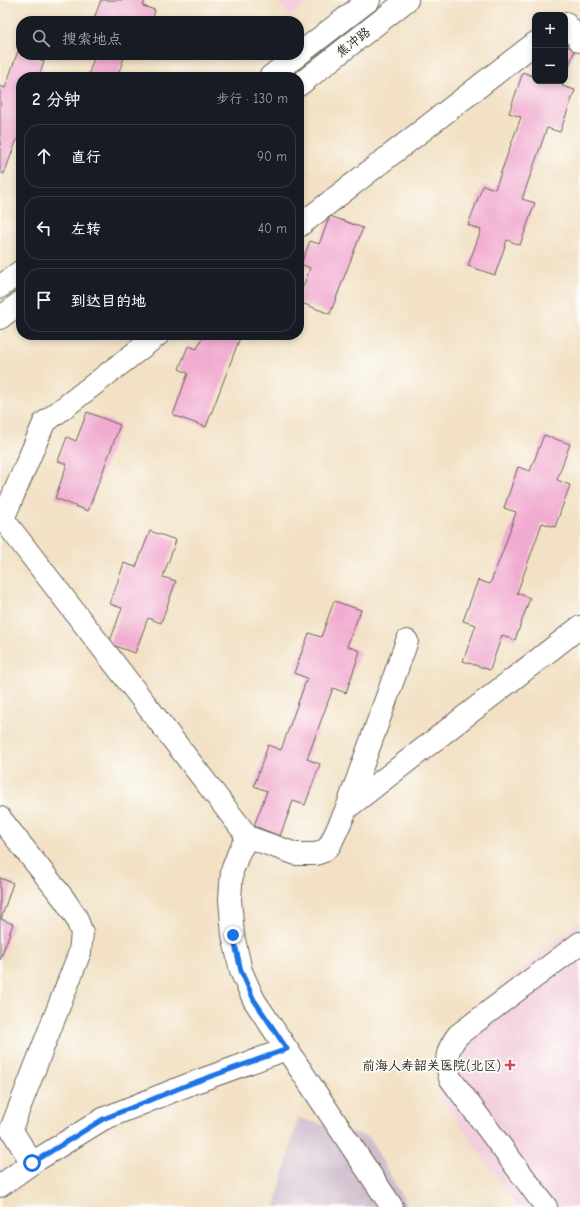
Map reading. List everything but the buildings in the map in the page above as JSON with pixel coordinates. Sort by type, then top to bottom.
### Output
[{"type":"street","name":"焦冲路","points":[[304,50],[369,0]]},
{"type":"street","name":"焦冲路","points":[[304,81],[407,0]]},
{"type":"street","points":[[568,27],[580,41]]},
{"type":"street","points":[[304,222],[532,45]]},
{"type":"street","name":"焦冲路","points":[[276,72],[292,60]]},
{"type":"street","points":[[0,287],[16,275]]},
{"type":"street","points":[[0,318],[16,306]]},
{"type":"street","points":[[152,340],[44,423],[3,519],[248,837],[296,854],[316,854],[324,851],[330,845],[347,808],[407,641]]},
{"type":"street","points":[[347,808],[580,627]]},
{"type":"street","points":[[0,818],[64,899],[76,917],[82,933],[80,952],[11,1130],[32,1163]]},
{"type":"street","points":[[248,837],[239,852],[232,871],[230,899],[233,935],[241,971],[254,1000],[392,1207]]},
{"type":"street","points":[[546,1207],[450,1078],[446,1065],[451,1044],[458,1035],[580,943]]},
{"type":"street","points":[[0,1186],[32,1163],[103,1119],[190,1084],[287,1049]]},
{"type":"shaded area","points":[[277,0],[311,0],[290,16]]},
{"type":"shaded area","name":"前海人寿韶关医院(北区)","points":[[580,921],[580,1207],[517,1207],[439,1095],[442,1035]]},
{"type":"shaded area","points":[[298,1118],[369,1137],[408,1207],[275,1207]]},
{"type":"place","name":"前海人寿韶关医院(北区)","points":[[510,1065]]},
{"type":"route","points":[[32,1163],[103,1119],[190,1084],[287,1049],[254,1000],[241,971],[233,935]]}]
